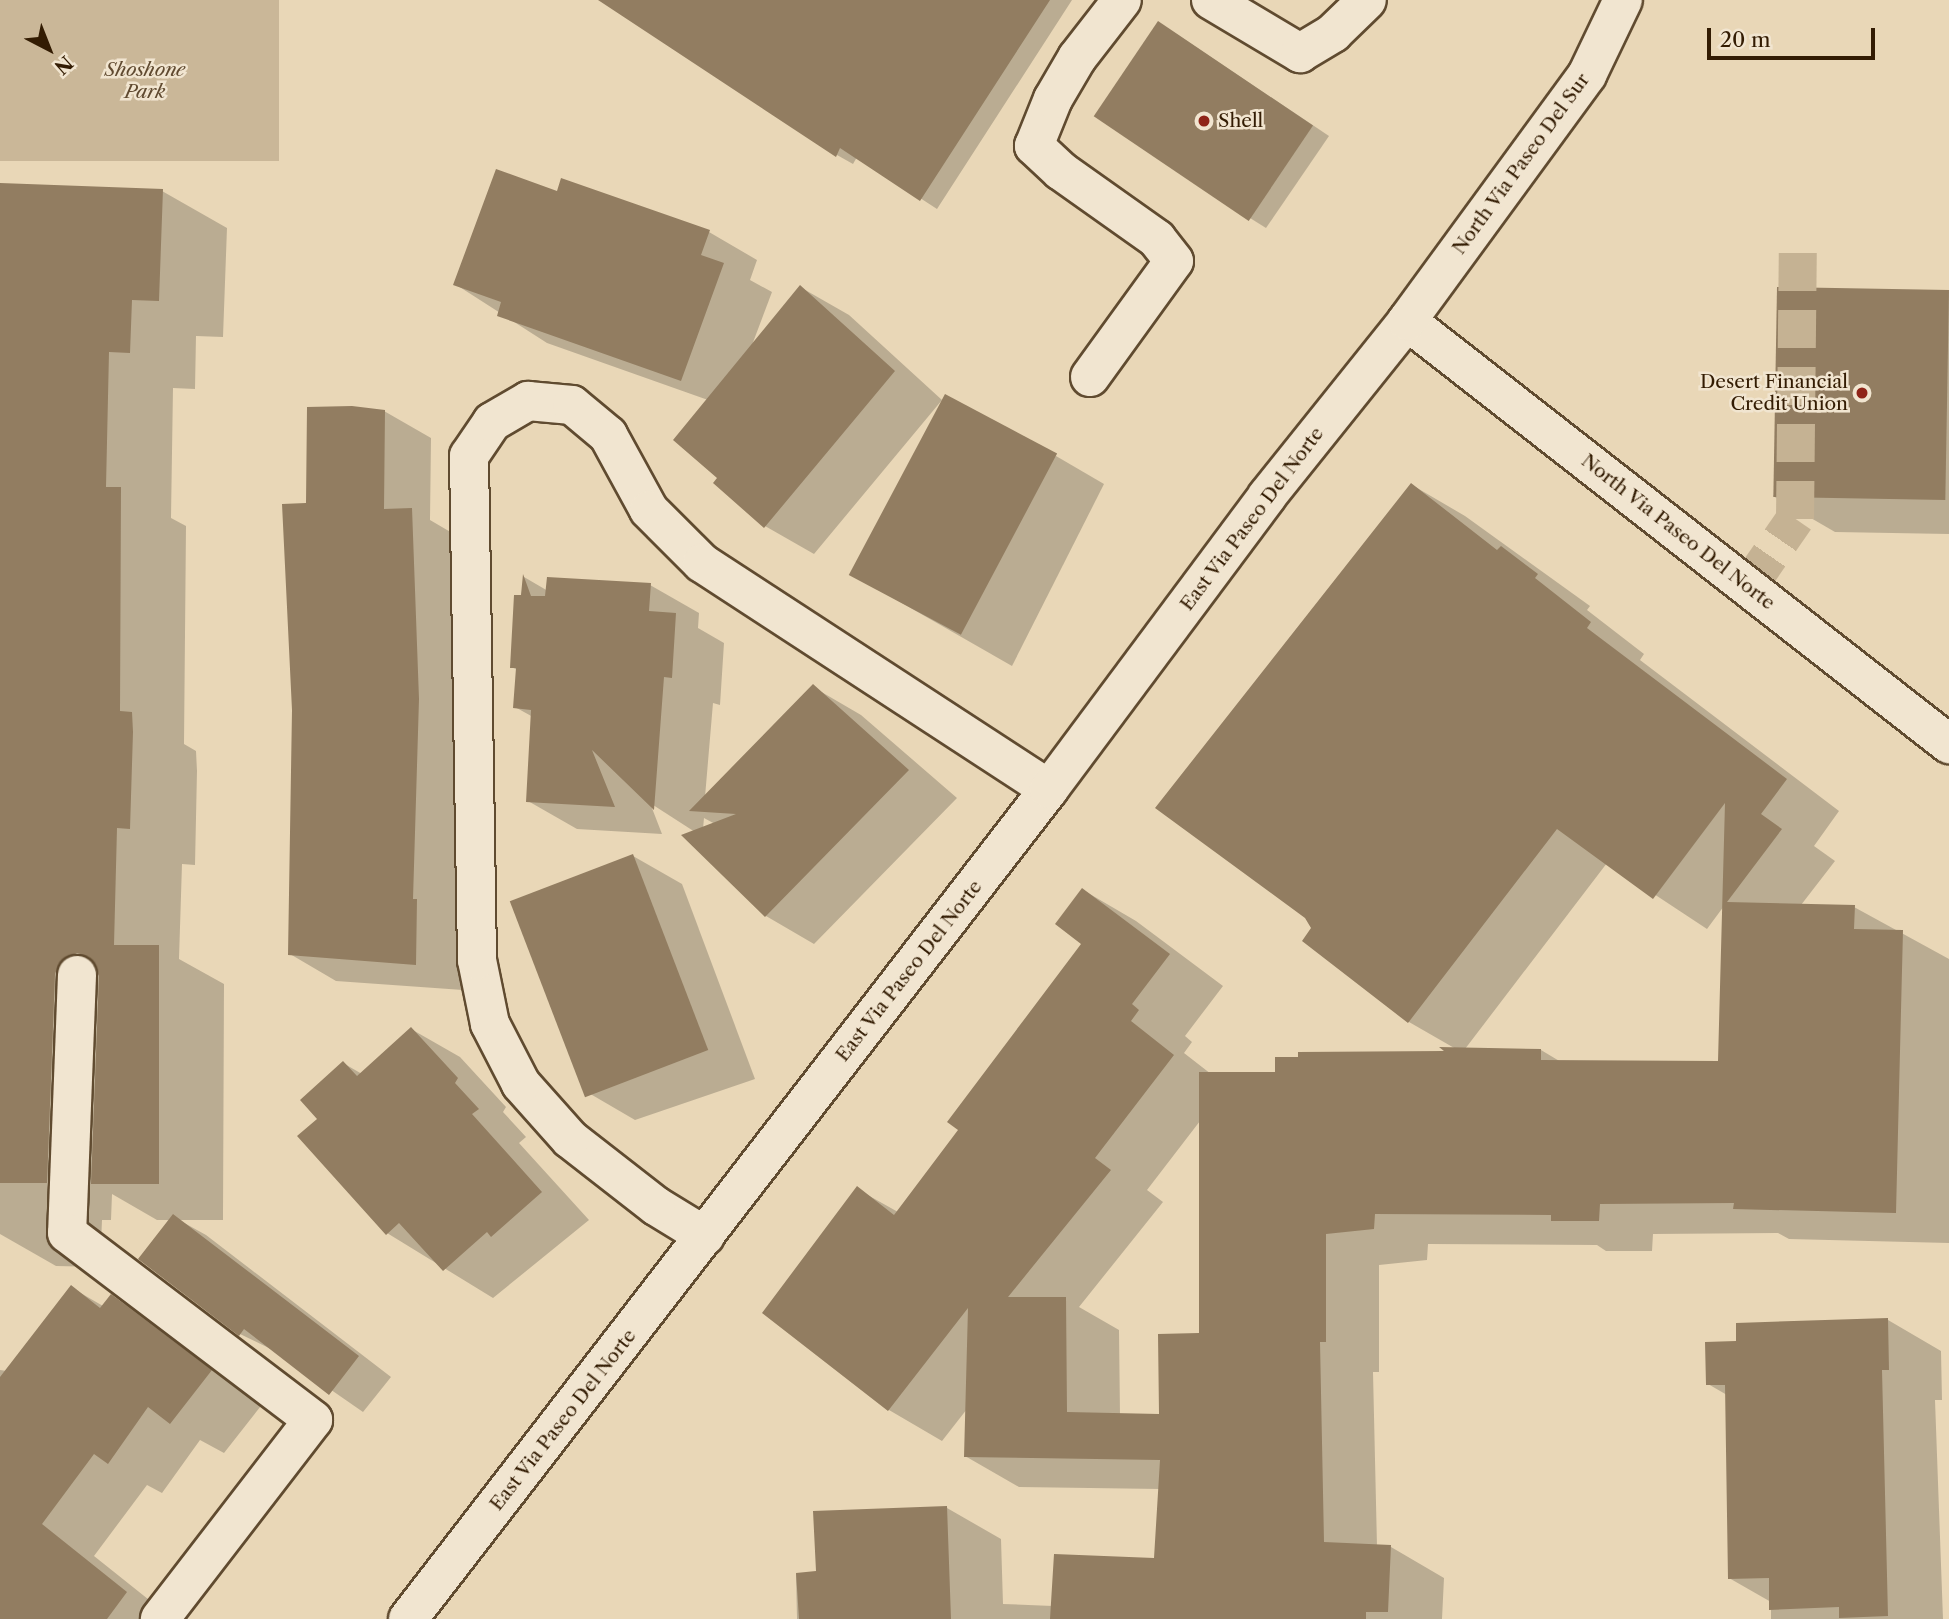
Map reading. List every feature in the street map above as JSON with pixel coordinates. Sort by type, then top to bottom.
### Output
[{"type":"street","points":[[1090,377],[1174,261],[1157,239],[1061,171],[1034,146],[1052,99],[1077,58],[1122,0]]},
{"type":"street","points":[[1212,0],[1300,53],[1333,33],[1367,0]]},
{"type":"street","name":"North Via Paseo Del Sur","points":[[1407,321],[1587,75],[1623,0]]},
{"type":"street","name":"North Via Paseo Del Norte","points":[[1407,321],[1949,744]]},
{"type":"street","name":"East Via Paseo Del Norte","points":[[408,1619],[1049,789],[1267,496],[1407,321]]},
{"type":"street","points":[[705,1236],[656,1206],[570,1139],[521,1084],[490,1024],[477,960],[469,456],[492,422],[528,401],[572,405],[608,435],[649,510],[702,563],[1049,789]]},
{"type":"street","points":[[77,975],[68,1233],[313,1420],[171,1615]]},
{"type":"green space","name":"Shoshone Park","points":[[0,0],[279,0],[279,161],[0,161]]},
{"type":"building","points":[[598,0],[1050,0],[920,201],[840,148],[836,157]]},
{"type":"building","name":"Shell","points":[[1158,21],[1313,126],[1249,221],[1094,116]]},
{"type":"building","points":[[496,169],[557,191],[561,178],[710,230],[701,255],[724,263],[681,381],[497,316],[501,302],[453,285]]},
{"type":"building","points":[[0,183],[163,189],[159,301],[132,300],[130,353],[109,352],[106,487],[121,487],[120,711],[132,712],[133,732],[130,829],[117,828],[114,945],[159,945],[159,1184],[91,1184],[99,976],[89,957],[77,953],[59,963],[55,974],[47,1183],[0,1183]]},
{"type":"building","points":[[800,285],[895,371],[764,528],[713,483],[717,478],[673,440]]},
{"type":"building","name":"Desert Financial Credit Union","points":[[1777,287],[1949,290],[1945,500],[1773,497]]},
{"type":"building","points":[[945,394],[1057,454],[961,635],[849,575]]},
{"type":"building","points":[[352,406],[385,410],[384,509],[412,508],[419,699],[413,899],[417,899],[416,965],[288,955],[292,710],[282,504],[306,503],[307,407]]},
{"type":"building","points":[[1411,483],[1497,550],[1501,546],[1538,574],[1535,578],[1591,622],[1587,628],[1787,779],[1761,814],[1782,829],[1727,902],[1855,905],[1854,929],[1903,930],[1896,1213],[1733,1209],[1734,1203],[1600,1204],[1599,1221],[1551,1221],[1551,1215],[1375,1214],[1374,1229],[1326,1234],[1326,1342],[1320,1342],[1324,1542],[1391,1545],[1388,1612],[1366,1612],[1366,1619],[1050,1619],[1054,1554],[1154,1558],[1160,1460],[964,1457],[968,1308],[888,1411],[762,1313],[857,1186],[894,1215],[958,1130],[947,1122],[1081,944],[1055,924],[1082,888],[1170,954],[1132,1004],[1139,1010],[1131,1021],[1174,1055],[1095,1158],[1111,1170],[1008,1297],[1066,1297],[1067,1412],[1159,1414],[1158,1334],[1199,1333],[1199,1072],[1275,1072],[1275,1057],[1298,1057],[1298,1052],[1444,1051],[1439,1047],[1541,1049],[1541,1060],[1718,1061],[1725,803],[1653,899],[1557,829],[1408,1023],[1302,941],[1311,928],[1305,918],[1155,808]]},
{"type":"building","points":[[523,574],[531,596],[545,596],[547,577],[651,583],[649,611],[676,613],[672,678],[664,677],[654,810],[592,750],[615,807],[526,802],[531,710],[513,708],[516,668],[510,668],[514,595],[521,595]]},
{"type":"building","points":[[813,684],[909,770],[765,917],[681,835],[736,814],[689,811]]},
{"type":"building","points":[[633,854],[708,1050],[585,1097],[510,901]]},
{"type":"building","points":[[411,1027],[458,1078],[455,1083],[479,1109],[472,1114],[542,1192],[491,1237],[487,1232],[443,1271],[399,1223],[386,1235],[297,1136],[317,1119],[300,1100],[343,1061],[357,1076]]},
{"type":"building","points":[[173,1214],[359,1356],[329,1395],[244,1329],[239,1336],[138,1259]]},
{"type":"building","points":[[71,1285],[100,1308],[111,1294],[212,1370],[170,1424],[148,1407],[108,1464],[94,1454],[42,1524],[127,1592],[107,1619],[0,1619],[0,1377]]},
{"type":"building","points":[[1888,1318],[1889,1370],[1882,1370],[1888,1616],[1839,1618],[1839,1607],[1769,1610],[1769,1578],[1728,1579],[1725,1385],[1706,1385],[1705,1342],[1736,1341],[1736,1323]]},
{"type":"building","points":[[947,1506],[951,1619],[799,1619],[796,1573],[816,1571],[813,1511]]},
{"type":"tunnel","points":[[1748,587],[1795,519],[1798,235]]},
{"type":"place","name":"Shell","points":[[1204,121]]},
{"type":"place","name":"Desert Financial Credit Union","points":[[1862,393]]}]
